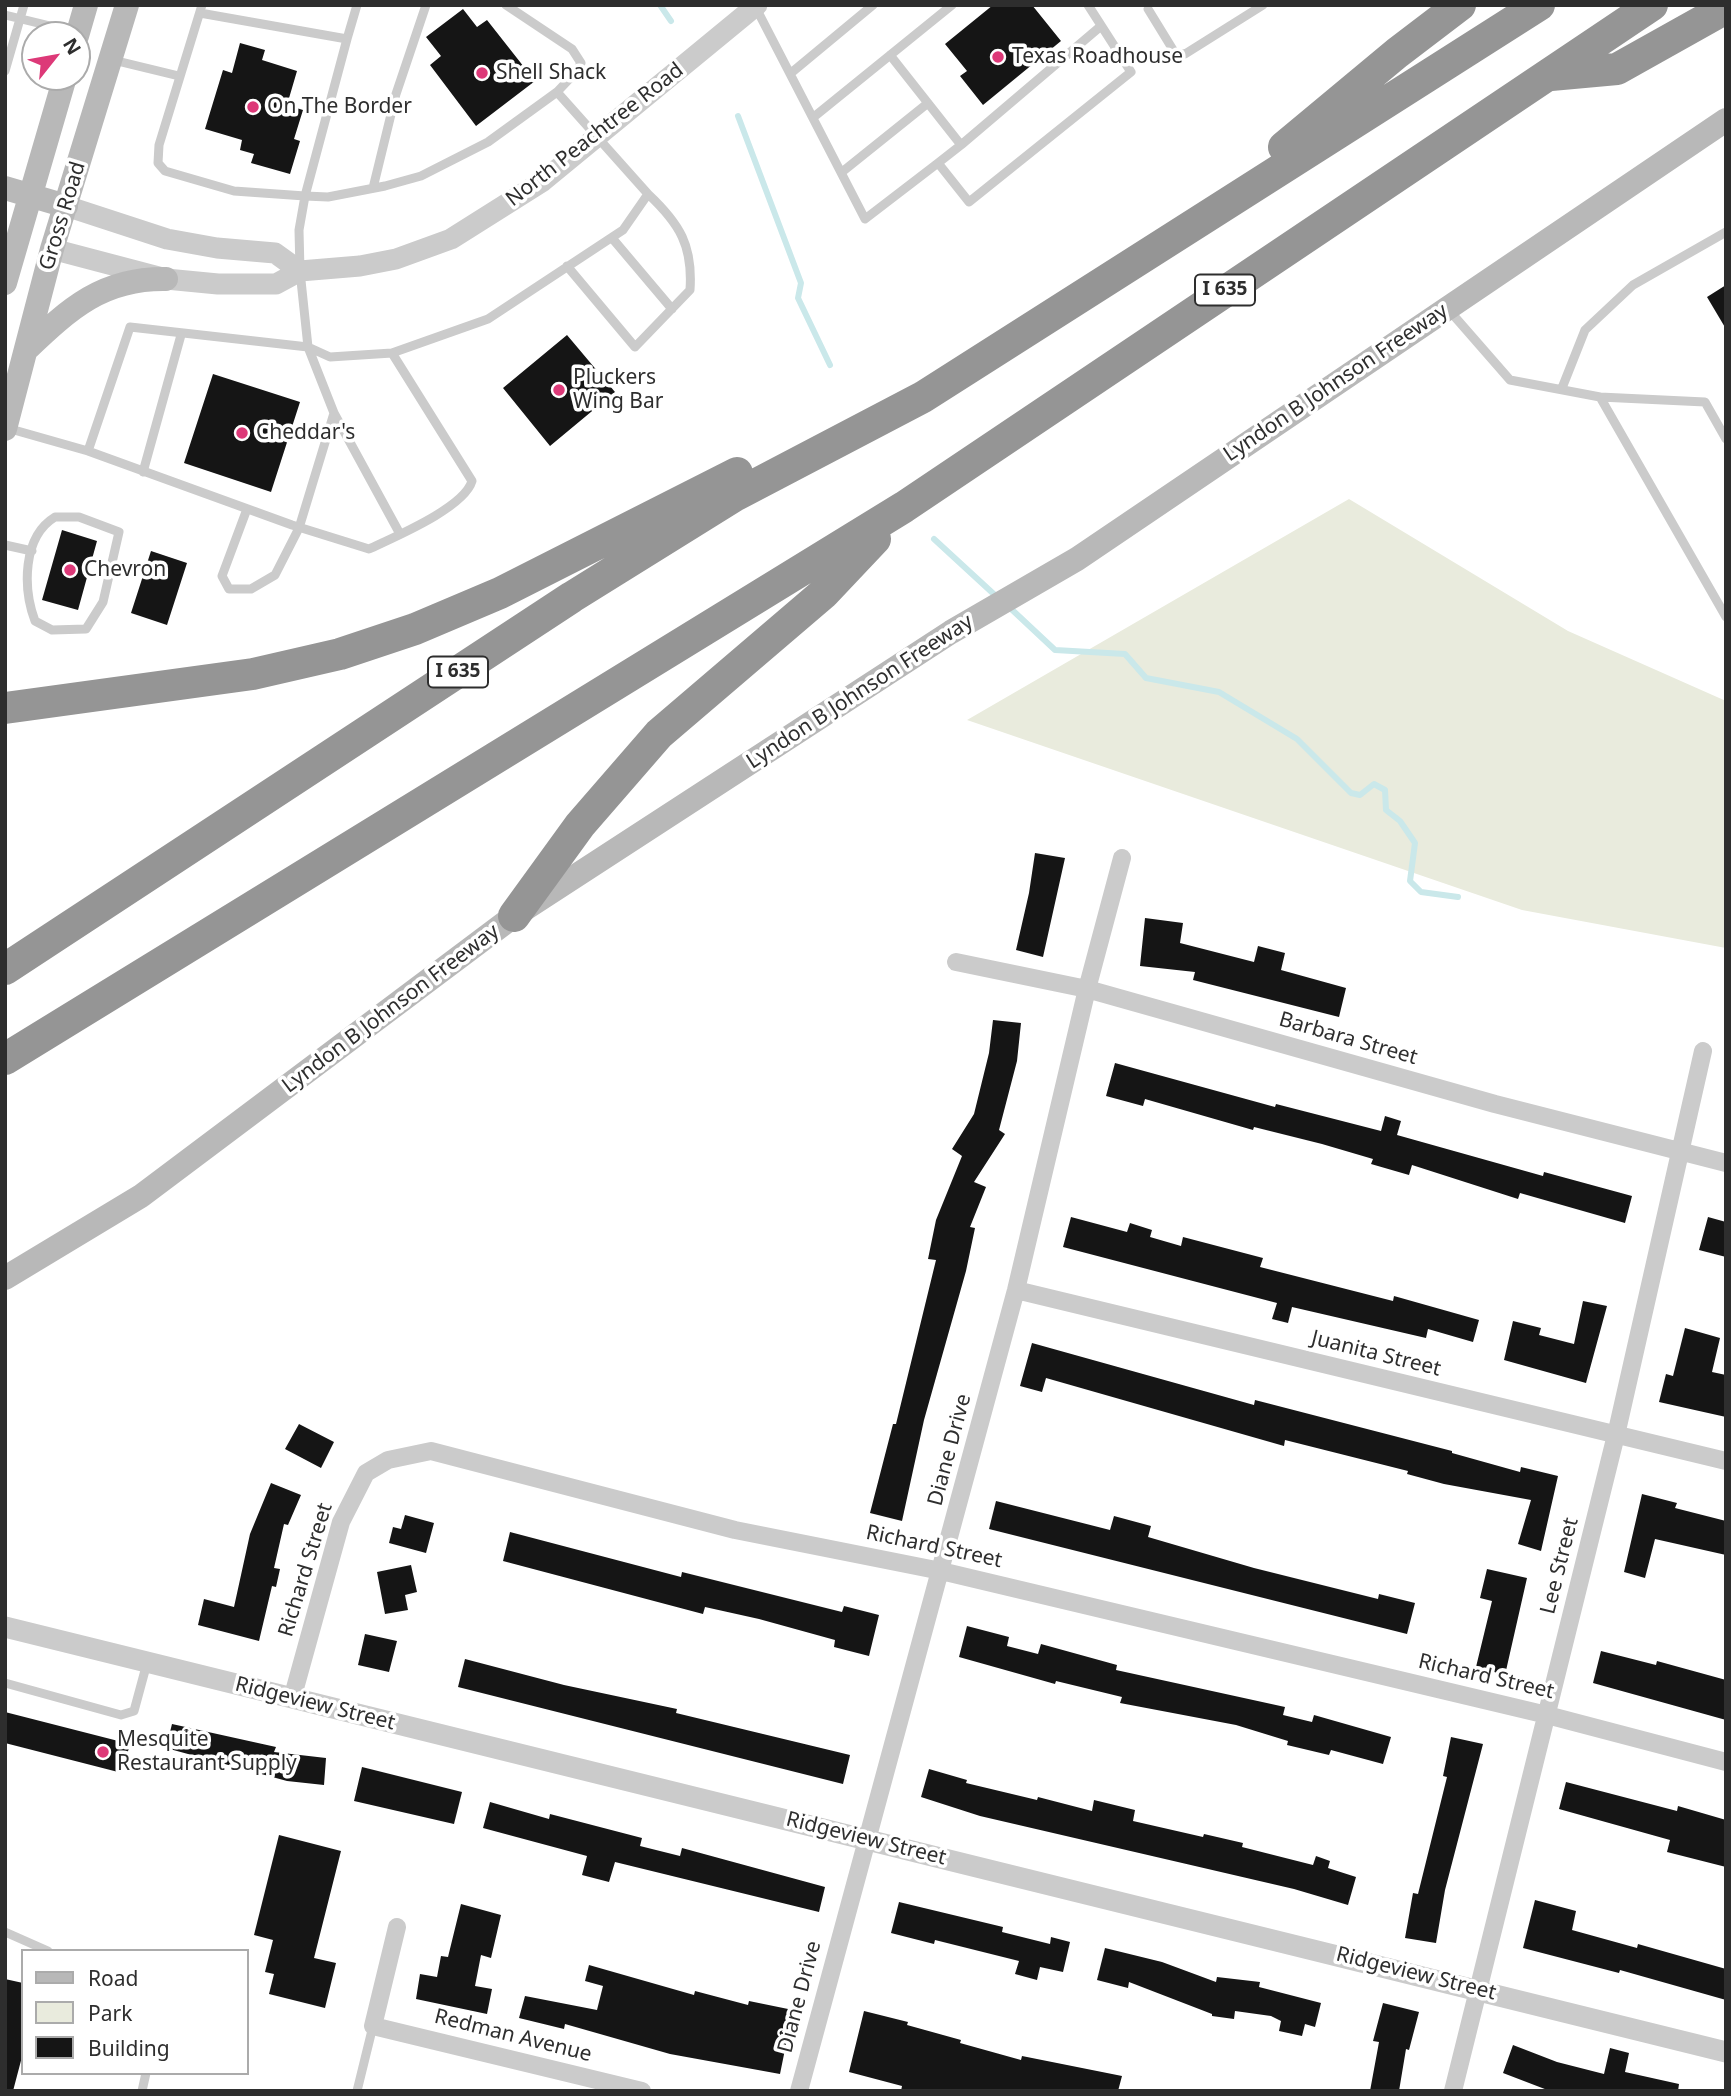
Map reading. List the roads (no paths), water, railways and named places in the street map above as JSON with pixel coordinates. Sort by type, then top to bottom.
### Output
[{"type":"highway","points":[[1188,226],[1397,53],[1460,5]]},
{"type":"highway","name":"I 635","points":[[5,969],[583,590],[736,495],[923,397],[1539,5]]},
{"type":"highway","name":"I 635","points":[[5,1059],[904,507],[1652,5]]},
{"type":"highway","points":[[1548,75],[1617,69],[1726,8]]},
{"type":"highway","points":[[8,706],[253,674],[340,654],[415,629],[500,593],[732,475],[923,397]]},
{"type":"highway","points":[[514,916],[580,825],[659,734],[824,593],[904,507]]},
{"type":"main road","name":"Gross Road","points":[[5,428],[52,249],[127,5]]},
{"type":"main road","name":"Gross Road","points":[[5,283],[12,236],[31,195],[61,91]]},
{"type":"main road","name":"Lyndon B Johnson Freeway","points":[[5,1278],[141,1196],[514,916],[951,632],[1077,559],[1726,120]]},
{"type":"main road","points":[[5,188],[66,206]]},
{"type":"main road","name":"North Peachtree Road","points":[[12,236],[52,249]]},
{"type":"main road","points":[[26,350],[70,308],[112,286],[138,278],[166,279]]},
{"type":"street","name":"North Peachtree Road","points":[[52,249],[166,279],[218,284],[276,284],[300,271],[360,266],[396,259],[451,239],[543,181],[756,6]]},
{"type":"street","points":[[66,206],[167,239],[217,248],[275,253],[300,271]]},
{"type":"street","name":"Diane Drive","points":[[799,2091],[865,1839],[941,1571],[1016,1290],[1087,989],[1122,858]]},
{"type":"street","name":"Barbara Street","points":[[956,962],[1087,989],[1495,1104],[1726,1163]]},
{"type":"street","name":"Lee Street","points":[[1453,2091],[1616,1435],[1681,1159],[1679,1150],[1703,1051]]},
{"type":"street","name":"Juanita Street","points":[[1016,1290],[1726,1461]]},
{"type":"street","name":"Richard Street","points":[[292,1699],[341,1522],[366,1473],[388,1460],[431,1451],[735,1530],[941,1571],[1546,1715],[1726,1762]]},
{"type":"street","name":"Ridgeview Street","points":[[5,1627],[1726,2052]]},
{"type":"street","points":[[373,2026],[397,1927]]},
{"type":"street","name":"Redman Avenue","points":[[373,2026],[642,2091]]},
{"type":"lane","points":[[5,71],[24,5]]},
{"type":"lane","points":[[357,5],[305,196],[299,234],[300,271],[308,347],[334,413],[400,534]]},
{"type":"lane","points":[[373,188],[396,94],[426,5]]},
{"type":"lane","points":[[347,39],[201,9],[159,145],[158,163],[164,171],[234,191],[305,196],[328,197],[421,176],[488,142],[557,92],[581,63],[572,49],[506,5]]},
{"type":"lane","points":[[791,73],[873,5]]},
{"type":"lane","points":[[815,116],[952,5]]},
{"type":"lane","points":[[938,163],[969,202],[1131,72],[1088,5]]},
{"type":"lane","points":[[1149,6],[1175,53],[1185,54],[1263,5]]},
{"type":"lane","points":[[756,6],[815,116],[865,219],[961,145],[1101,26]]},
{"type":"lane","points":[[5,15],[29,21]]},
{"type":"lane","points":[[890,55],[961,145]]},
{"type":"lane","points":[[111,59],[179,76]]},
{"type":"lane","points":[[557,92],[648,194],[674,218],[692,261],[690,290],[635,347],[567,266]]},
{"type":"lane","points":[[842,172],[928,103]]},
{"type":"lane","points":[[88,452],[130,327],[181,335],[308,347],[330,357],[392,353],[488,319],[623,230],[648,194]]},
{"type":"lane","points":[[1562,388],[1586,330],[1633,285],[1726,232]]},
{"type":"lane","points":[[612,238],[672,309]]},
{"type":"lane","points":[[1447,308],[1510,380],[1600,397],[1705,402],[1726,439]]},
{"type":"lane","points":[[143,472],[181,335]]},
{"type":"lane","points":[[5,428],[88,452],[299,528],[369,549],[424,522],[469,491],[472,481],[392,353]]},
{"type":"lane","points":[[1600,397],[1726,617]]},
{"type":"lane","points":[[247,509],[222,576],[229,589],[251,589],[275,575],[299,528],[334,413]]},
{"type":"lane","points":[[55,517],[79,517],[119,532],[103,602],[86,629],[52,630],[35,621],[27,599],[27,574],[32,551],[45,523],[55,517]]},
{"type":"lane","points":[[5,545],[32,551]]},
{"type":"lane","points":[[5,1683],[121,1715],[134,1711],[147,1663]]},
{"type":"lane","points":[[5,1932],[43,1949]]},
{"type":"lane","points":[[357,2091],[373,2026]]},
{"type":"waterway","points":[[660,5],[671,21]]},
{"type":"waterway","points":[[738,116],[801,283],[798,298],[830,365]]},
{"type":"waterway","points":[[934,539],[997,597]]},
{"type":"waterway","points":[[1008,606],[1055,650],[1125,654],[1146,678],[1219,692],[1297,739],[1351,793],[1360,795],[1374,784],[1385,790],[1386,810],[1400,821],[1415,843],[1410,881],[1421,892],[1458,897]]},
{"type":"place","name":"Texas Roadhouse","points":[[998,57]]},
{"type":"place","name":"Shell Shack","points":[[482,73]]},
{"type":"place","name":"On The Border","points":[[253,107]]},
{"type":"place","name":"Pluckers Wing Bar","points":[[559,390]]},
{"type":"place","name":"Cheddar's","points":[[242,433]]},
{"type":"place","name":"Chevron","points":[[70,570]]},
{"type":"place","name":"Mesquite Restaurant Supply","points":[[103,1752]]}]
